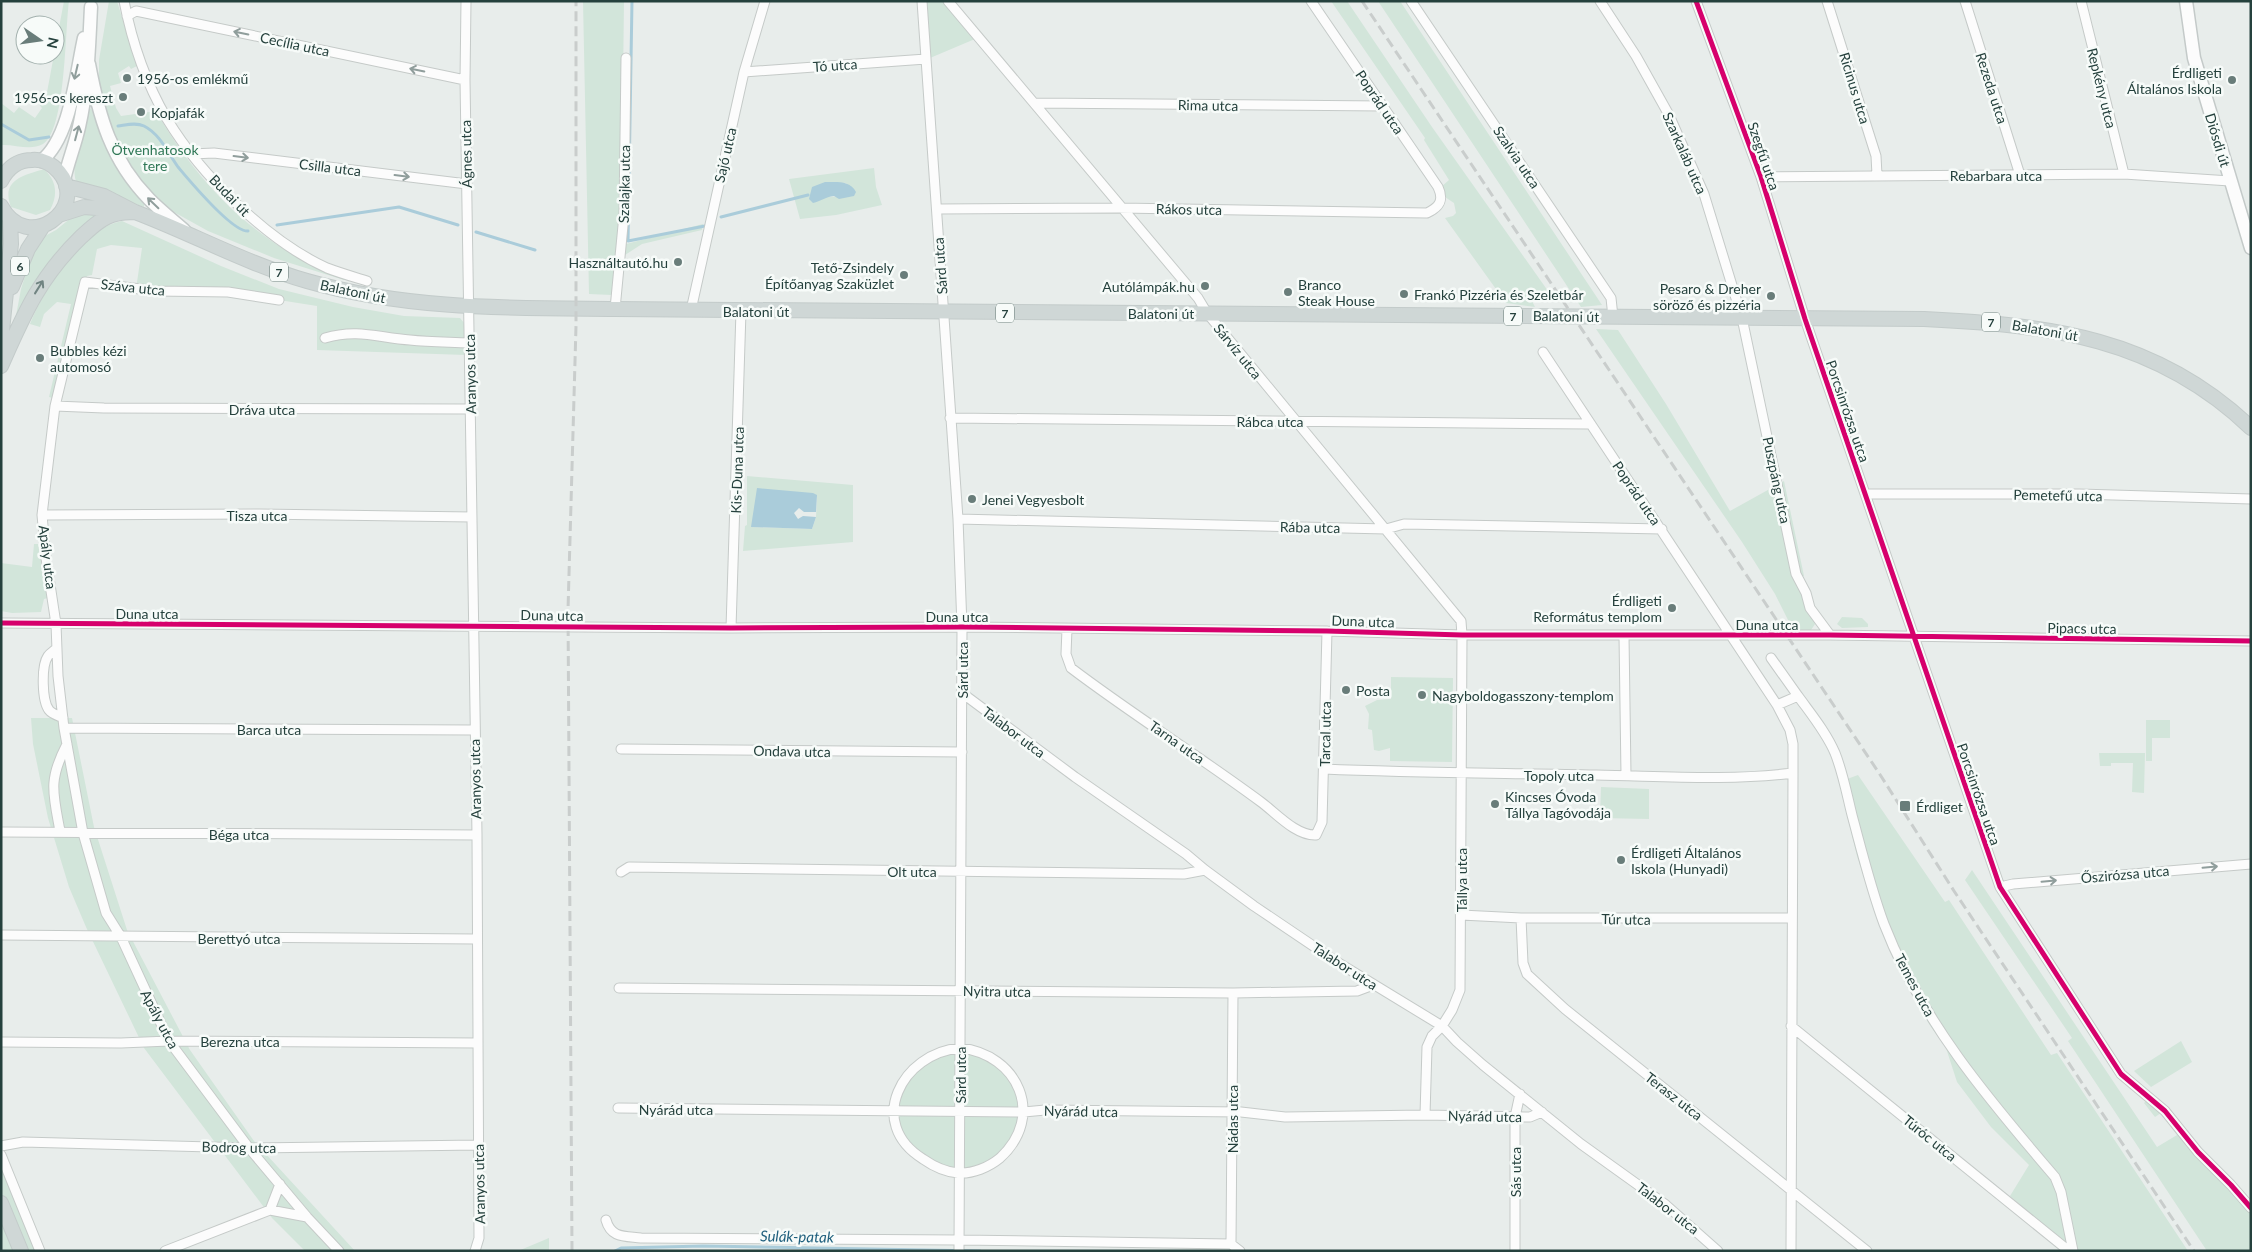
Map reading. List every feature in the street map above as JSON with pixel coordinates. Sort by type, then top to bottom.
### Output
[{"type":"main road","name":"Diósdi út","points":[[2186,1],[2194,58],[2251,248]]},
{"type":"main road","points":[[59,215],[66,201],[65,183],[79,128],[88,64],[91,4]]},
{"type":"main road","points":[[41,161],[48,155],[60,137],[91,4]]},
{"type":"main road","points":[[88,64],[97,108],[115,152],[149,199],[190,235]]},
{"type":"main road","points":[[1,159],[17,163]]},
{"type":"main road","points":[[1,181],[8,170],[17,163],[29,160],[41,161],[54,167],[65,183]]},
{"type":"main road","name":"Balatoni út","points":[[65,183],[104,196],[135,212],[258,265],[306,281],[373,297],[424,304],[469,307],[615,310],[1924,319],[1985,322],[2025,326],[2103,341],[2159,364],[2192,382],[2251,428]]},
{"type":"main road","points":[[1,206],[10,219],[25,227],[43,226]]},
{"type":"main road","name":"7","points":[[59,215],[84,207],[135,212]]},
{"type":"main road","points":[[1,366],[32,298],[41,283],[65,253],[94,225],[107,217],[135,212]]},
{"type":"main road","name":"6","points":[[5,310],[21,265],[35,236],[43,226],[59,215]]},
{"type":"main road","name":"6","points":[[1,340],[11,244],[10,219]]},
{"type":"main road","points":[[3,1211],[21,1251]]},
{"type":"street","name":"Budai út","points":[[124,1],[135,45],[156,98],[192,154],[233,200],[273,235],[322,265],[367,280]]},
{"type":"street","name":"Ágnes utca","points":[[466,1],[465,80],[469,307]]},
{"type":"street","name":"Sajó utca","points":[[691,310],[744,72],[765,1]]},
{"type":"street","name":"Sárd utca","points":[[922,1],[958,519],[962,627],[959,1251]]},
{"type":"street","name":"Sárvíz utca","points":[[948,1],[1120,208],[1198,298],[1207,313],[1295,422],[1457,614],[1462,635]]},
{"type":"street","name":"Poprád utca","points":[[1312,1],[1438,187],[1441,194],[1439,205]]},
{"type":"street","name":"Szalvia utca","points":[[1411,1],[1611,298],[1613,317]]},
{"type":"street","name":"Szarkaláb utca","points":[[1600,1],[1669,115],[1691,162],[1704,194],[1742,318]]},
{"type":"street","name":"Szegfű utca","points":[[1696,1],[1761,177],[1805,319]]},
{"type":"street","name":"Ricinus utca","points":[[1828,1],[1876,156],[1877,175]]},
{"type":"street","name":"Rezeda utca","points":[[1964,1],[2020,175]]},
{"type":"street","name":"Repkény utca","points":[[2081,1],[2124,174]]},
{"type":"street","name":"Cecília utca","points":[[127,16],[137,6],[210,26],[465,80]]},
{"type":"street","name":"Szalajka utca","points":[[615,310],[624,214],[626,58]]},
{"type":"street","name":"Tó utca","points":[[744,72],[926,59]]},
{"type":"street","name":"Rima utca","points":[[1034,103],[1383,106]]},
{"type":"street","name":"Csilla utca","points":[[192,154],[214,153],[467,184]]},
{"type":"street","name":"Rebarbara utca","points":[[1761,177],[2124,174],[2230,181]]},
{"type":"street","name":"Rákos utca","points":[[937,209],[1120,208],[1427,213],[1439,205]]},
{"type":"street","name":"Száva utca","points":[[55,406],[86,282],[156,291],[228,292],[279,300]]},
{"type":"street","name":"Aranyos utca","points":[[469,307],[477,835],[476,939],[480,1238],[475,1251]]},
{"type":"street","name":"Kis-Duna utca","points":[[731,628],[741,311]]},
{"type":"street","name":"Puszpáng utca","points":[[1742,318],[1796,574],[1806,593],[1810,608],[1830,635]]},
{"type":"street","name":"Porcsinrózsa utca","points":[[1805,319],[2000,887],[2116,1069],[2130,1083],[2165,1111],[2198,1152],[2251,1208]]},
{"type":"street","points":[[325,338],[336,334],[364,332],[409,340],[469,343]]},
{"type":"street","name":"Poprád utca","points":[[1542,352],[1732,635]]},
{"type":"street","name":"Dráva utca","points":[[55,406],[104,408],[470,409]]},
{"type":"street","name":"Apály utca","points":[[55,406],[42,515],[46,558],[56,624],[67,743],[83,833],[106,913],[121,937],[169,1041],[249,1148],[307,1217],[339,1251]]},
{"type":"street","name":"Rábca utca","points":[[950,418],[1590,424]]},
{"type":"street","name":"Pemetefű utca","points":[[1865,494],[2079,494],[2251,499]]},
{"type":"street","name":"Tisza utca","points":[[42,515],[472,517]]},
{"type":"street","name":"Rába utca","points":[[958,519],[1386,529],[1404,524],[1662,530]]},
{"type":"street","name":"Duna utca","points":[[1,623],[731,628],[962,627],[1327,631],[1462,635],[1830,635],[1913,637]]},
{"type":"street","name":"Tarna utca","points":[[1067,629],[1066,654],[1071,668],[1237,784],[1295,828],[1310,835],[1316,835]]},
{"type":"street","name":"Tarcal utca","points":[[1316,835],[1322,822],[1327,631]]},
{"type":"street","name":"Tállya utca","points":[[1425,1115],[1426,1047],[1455,1005],[1460,990],[1462,635]]},
{"type":"street","points":[[1732,635],[1778,705],[1790,730],[1793,744],[1793,1190],[1791,1251]]},
{"type":"street","points":[[1624,636],[1626,775]]},
{"type":"street","name":"Pipacs utca","points":[[1913,637],[2251,641]]},
{"type":"street","points":[[57,648],[48,655],[44,666],[43,681],[46,704],[50,711],[64,723]]},
{"type":"street","name":"Temes utca","points":[[1771,658],[1822,730],[1835,754],[1877,900],[1885,924],[1902,962],[1935,1024],[1988,1100],[2055,1177],[2061,1192],[2073,1251]]},
{"type":"street","name":"Talabor utca","points":[[962,692],[1075,777],[1186,854],[1254,906],[1373,985],[1442,1026],[1456,1042],[1581,1144],[1666,1206],[1718,1251]]},
{"type":"street","points":[[1778,705],[1798,696]]},
{"type":"street","name":"Barca utca","points":[[64,723],[474,730]]},
{"type":"street","points":[[60,831],[52,789],[59,759],[67,743]]},
{"type":"street","name":"Ondava utca","points":[[621,749],[962,752]]},
{"type":"street","name":"Topoly utca","points":[[1324,769],[1460,774],[1755,777],[1793,773]]},
{"type":"street","name":"Béga utca","points":[[1,832],[477,835]]},
{"type":"street","name":"Őszirózsa utca","points":[[2000,887],[2013,884],[2251,864]]},
{"type":"street","name":"Olt utca","points":[[621,872],[629,867],[1184,874],[1205,870]]},
{"type":"street","name":"Túr utca","points":[[1461,915],[1521,918],[1792,918]]},
{"type":"street","name":"Terasz utca","points":[[1521,918],[1523,963],[1534,982],[1565,1009],[1867,1251]]},
{"type":"street","name":"Berettyó utca","points":[[1,935],[476,939]]},
{"type":"street","name":"Nyitra utca","points":[[619,988],[1233,993],[1357,991],[1373,985]]},
{"type":"street","name":"Nádas utca","points":[[1231,1244],[1233,993]]},
{"type":"street","name":"Túróc utca","points":[[1792,1026],[2068,1251]]},
{"type":"street","name":"Berezna utca","points":[[1,1042],[478,1043]]},
{"type":"street","points":[[960,1048],[988,1055],[1004,1066],[1018,1087],[1024,1112],[1020,1131],[1003,1155],[987,1167],[959,1173],[932,1165],[905,1145],[897,1130],[893,1110],[898,1092],[917,1067],[940,1051],[960,1048]]},
{"type":"street","name":"Sás utca","points":[[1516,1251],[1515,1117],[1520,1094]]},
{"type":"street","name":"Nyárád utca","points":[[618,1108],[1024,1112],[1045,1110],[1232,1113],[1285,1117],[1425,1115],[1530,1117],[1542,1112]]},
{"type":"street","name":"Bodrog utca","points":[[1,1146],[23,1142],[249,1148],[478,1145]]},
{"type":"street","points":[[1,1155],[40,1251]]},
{"type":"street","points":[[270,1210],[280,1184]]},
{"type":"street","points":[[165,1251],[177,1249],[270,1210],[307,1217]]},
{"type":"street","points":[[606,1220],[609,1230],[616,1234],[642,1238],[1231,1244],[1240,1251]]},
{"type":"green space","points":[[64,1],[69,1],[65,52],[65,15],[61,15]]},
{"type":"green space","name":"Ötvenhatosok tere","points":[[109,1],[117,1],[137,66],[131,69],[129,66],[118,73],[121,83],[110,86],[116,108],[121,116],[156,111],[192,164],[212,189],[235,212],[286,250],[314,266],[344,278],[344,280],[274,258],[208,231],[172,211],[147,188],[124,155],[109,124],[99,86],[99,60]]},
{"type":"green space","points":[[583,1],[624,1],[622,164],[618,242],[612,295],[589,294]]},
{"type":"green space","points":[[927,1],[943,1],[975,39],[930,58]]},
{"type":"green space","points":[[1331,1],[1347,1],[1432,127],[1548,291],[1532,301],[1535,307],[1506,303],[1445,218],[1456,213],[1454,203],[1445,197],[1441,187],[1449,180],[1424,140],[1425,138]]},
{"type":"green space","points":[[1378,1],[1400,1],[1602,305],[1581,307]]},
{"type":"green space","points":[[52,65],[64,65],[60,100],[51,135],[43,144],[33,147],[1,145],[1,103],[14,113],[19,107],[35,118],[42,108],[37,102],[45,103]]},
{"type":"green space","points":[[89,108],[92,110],[105,145],[144,202],[144,207],[77,183],[75,177],[75,157],[80,134]]},
{"type":"green space","points":[[874,168],[876,187],[882,205],[836,215],[800,219],[789,179]],"holes":[[[825,182],[846,183],[854,196],[824,197]]]},
{"type":"green space","points":[[44,169],[52,178],[55,188],[53,204],[50,210],[36,215],[11,207],[9,190],[12,184],[23,176]]},
{"type":"green space","points":[[77,213],[98,214],[15,321],[21,289],[33,251],[43,237],[56,230]]},
{"type":"green space","points":[[122,221],[221,266],[279,289],[353,307],[404,316],[460,318],[465,324],[466,355],[317,350],[317,306],[279,300],[136,289],[142,248],[111,245],[97,249],[92,275],[87,276],[57,399],[49,397],[71,304],[57,302],[44,314],[40,327],[30,324],[55,277],[79,247],[107,226]]},
{"type":"green space","points":[[703,224],[702,230],[642,244],[625,255],[626,244]]},
{"type":"green space","points":[[1596,329],[1618,330],[1666,404],[1730,511],[1784,481],[1804,576],[1794,577],[1813,617],[1815,624],[1811,630],[1796,630],[1791,626],[1775,594],[1742,542]]},
{"type":"green space","points":[[747,476],[853,485],[853,542],[743,551],[745,526],[747,525]],"holes":[[[817,497],[816,517],[812,529],[751,527]]]},
{"type":"green space","points":[[34,544],[38,544],[48,598],[44,599],[41,612],[12,613],[1,611],[1,563],[32,567]]},
{"type":"green space","points":[[1842,617],[1862,618],[1868,624],[1868,627],[1842,628],[1837,624]]},
{"type":"green space","points":[[1391,677],[1453,678],[1452,762],[1390,761],[1390,748],[1379,751],[1374,750],[1372,730],[1368,729],[1369,714],[1365,706],[1377,700],[1391,699]]},
{"type":"green space","points":[[31,718],[72,718],[94,827],[127,930],[190,1050],[254,1141],[355,1251],[305,1251],[272,1218],[144,1048],[69,887],[48,818],[33,744]]},
{"type":"green space","points":[[2146,720],[2170,720],[2170,738],[2152,738],[2152,761],[2146,761]]},
{"type":"green space","points":[[2099,753],[2145,753],[2144,793],[2132,792],[2133,763],[2111,763],[2111,766],[2100,766]]},
{"type":"green space","points":[[1858,775],[1945,902],[1949,900],[2051,1055],[2057,1053],[2188,1251],[2073,1251],[2010,1196],[2029,1165],[1991,1127],[1957,1082],[1946,1048],[1929,1024],[1910,989],[1880,926],[1857,856],[1839,782]]},
{"type":"green space","points":[[1601,787],[1649,789],[1649,819],[1600,818]]},
{"type":"green space","points":[[1972,870],[2157,1147],[2177,1135],[2161,1113],[2155,1117],[2144,1103],[2147,1100],[2167,1116],[2251,1203],[2251,1251],[2207,1251],[2068,1041],[2072,1038],[1965,880]]},
{"type":"green space","points":[[2181,1041],[2192,1062],[2151,1087],[2134,1071]]},
{"type":"green space","points":[[970,1049],[1010,1074],[1024,1112],[1010,1148],[978,1170],[941,1169],[900,1138],[895,1100],[924,1061]]},
{"type":"green space","points":[[1,1166],[36,1251],[1,1251]]},
{"type":"green space","points":[[549,1238],[549,1251],[518,1251]]},
{"type":"water","points":[[825,182],[847,184],[856,192],[854,196],[839,199],[834,196],[813,203],[809,199],[812,187]]},
{"type":"water","points":[[757,488],[813,493],[817,495],[816,512],[804,512],[799,508],[794,513],[798,519],[803,516],[816,517],[812,529],[751,527]]},
{"type":"waterway","points":[[632,1],[628,241],[705,226]]},
{"type":"waterway","points":[[1,124],[29,140],[49,137]]},
{"type":"waterway","points":[[118,126],[138,124],[150,129],[191,183],[211,204],[232,223],[248,231]]},
{"type":"waterway","points":[[721,217],[808,195]]},
{"type":"waterway","points":[[277,225],[399,207],[458,225]]},
{"type":"waterway","points":[[476,232],[535,250]]},
{"type":"waterway","name":"Sulák-patak","points":[[615,1251],[621,1248],[703,1246],[980,1251]]},
{"type":"railway","points":[[572,1251],[568,610],[576,326],[576,1]]},
{"type":"railway","points":[[1362,1],[1879,773],[1954,891],[2194,1251]]},
{"type":"cycle path","points":[[1696,1],[1761,177],[1805,319],[2000,887],[2121,1074],[2165,1111],[2198,1152],[2251,1208]]},
{"type":"cycle path","points":[[1,623],[731,628],[962,627],[1327,631],[1462,635],[1830,635],[2251,641]]},
{"type":"place","name":"1956-os emlékmű","points":[[127,78]]},
{"type":"place","name":"Érdligeti Általános Iskola","points":[[2232,80]]},
{"type":"place","name":"1956-os kereszt","points":[[123,97]]},
{"type":"place","name":"Kopjafák","points":[[141,112]]},
{"type":"place","name":"Használtautó.hu","points":[[678,262]]},
{"type":"place","name":"Tető-Zsindely Építőanyag Szaküzlet","points":[[904,275]]},
{"type":"place","name":"Autólámpák.hu","points":[[1205,286]]},
{"type":"place","name":"Branco Steak House","points":[[1288,292]]},
{"type":"place","name":"Frankó Pizzéria és Szeletbár","points":[[1404,294]]},
{"type":"place","name":"Pesaro & Dreher söröző és pizzéria","points":[[1771,296]]},
{"type":"place","name":"Bubbles kézi automosó","points":[[40,358]]},
{"type":"place","name":"Jenei Vegyesbolt","points":[[972,499]]},
{"type":"place","name":"Érdligeti Református templom","points":[[1672,608]]},
{"type":"place","name":"Posta","points":[[1346,690]]},
{"type":"place","name":"Nagyboldogasszony-templom","points":[[1422,695]]},
{"type":"place","name":"Kincses Óvoda Tállya Tagóvodája","points":[[1495,804]]},
{"type":"place","name":"Érdliget","points":[[1905,806]]},
{"type":"place","name":"Érdligeti Általános Iskola (Hunyadi)","points":[[1621,860]]}]
